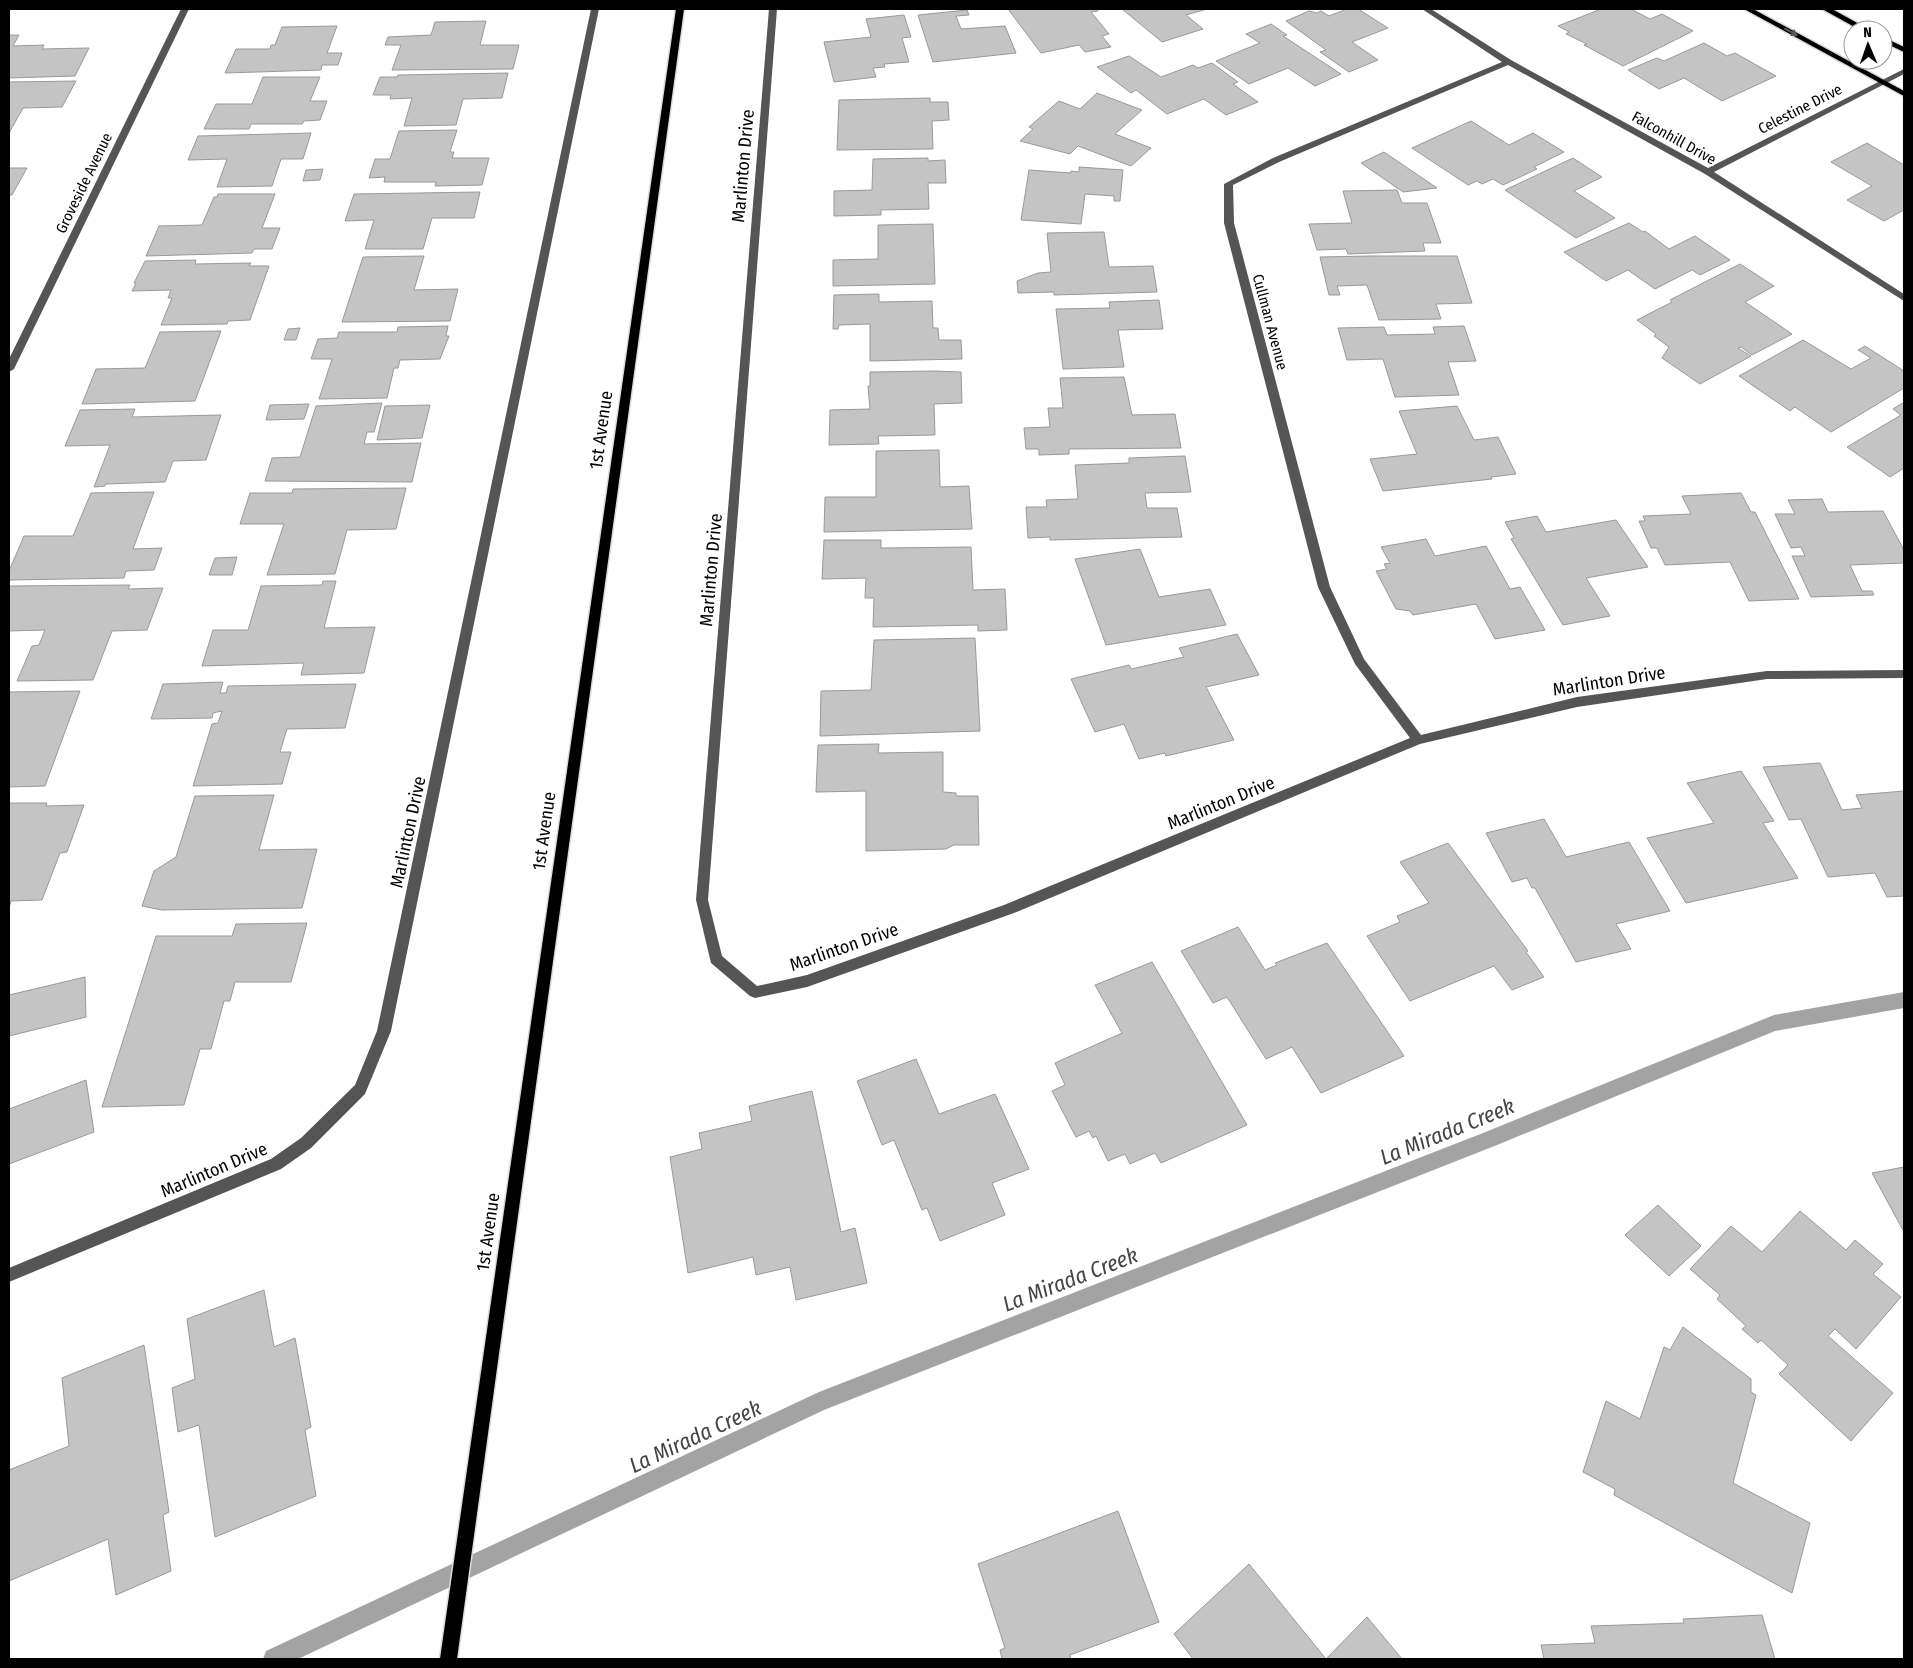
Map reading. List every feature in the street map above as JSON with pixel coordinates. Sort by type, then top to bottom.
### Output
[{"type":"main road","name":"1st Avenue","points":[[448,1659],[680,9]]},
{"type":"main road","points":[[1748,9],[1904,94]]},
{"type":"main road","points":[[1826,9],[1847,20]]},
{"type":"street","name":"Groveside Avenue","points":[[9,369],[185,9]]},
{"type":"street","name":"Marlinton Drive","points":[[9,1275],[276,1164],[306,1143],[360,1089],[384,1032],[595,9]]},
{"type":"street","name":"Marlinton Drive","points":[[773,9],[702,900],[716,959],[755,992],[807,981],[1009,908],[1418,740],[1577,702],[1767,675],[1904,674]]},
{"type":"street","name":"Falconhill Drive","points":[[1426,9],[1508,62],[1708,172],[1904,298]]},
{"type":"street","name":"Cullman Avenue","points":[[1418,740],[1359,661],[1324,586],[1229,223],[1228,184],[1276,160],[1508,62]]},
{"type":"street","name":"Celestine Drive","points":[[1708,172],[1904,72]]},
{"type":"building","points":[[1008,9],[1097,9],[1098,11],[1091,12],[1109,34],[1102,36],[1111,47],[1085,52],[1079,45],[1041,53]]},
{"type":"building","points":[[1122,9],[1207,9],[1186,15],[1203,29],[1162,42]]},
{"type":"building","points":[[1347,9],[1358,9],[1388,28],[1352,42],[1378,60],[1349,72],[1320,52],[1326,50],[1286,21],[1309,11],[1317,13],[1321,11],[1329,16]]},
{"type":"building","points":[[1601,9],[1631,9],[1650,19],[1662,14],[1693,31],[1623,66],[1584,45],[1587,44],[1566,34],[1569,32],[1558,26]]},
{"type":"building","points":[[967,10],[969,15],[956,16],[961,29],[1005,26],[1016,53],[933,62],[918,15]]},
{"type":"building","points":[[904,15],[911,37],[902,38],[909,62],[884,64],[885,67],[873,68],[876,77],[834,82],[824,42],[871,37],[866,19]]},
{"type":"building","points":[[486,21],[480,45],[519,45],[513,69],[392,70],[401,45],[385,45],[388,37],[431,35],[435,22]]},
{"type":"building","points":[[1271,24],[1287,35],[1283,36],[1341,74],[1315,86],[1288,68],[1249,84],[1216,61],[1260,43],[1246,34]]},
{"type":"building","points":[[337,26],[327,53],[342,53],[338,65],[322,65],[321,70],[225,73],[236,49],[270,49],[271,45],[275,45],[282,27]]},
{"type":"building","points":[[9,35],[19,35],[13,46],[44,45],[42,49],[89,48],[75,76],[9,78]]},
{"type":"building","points":[[1704,43],[1727,56],[1735,53],[1776,76],[1722,101],[1684,78],[1659,89],[1628,70],[1657,58],[1664,61]]},
{"type":"building","points":[[1129,56],[1161,77],[1193,65],[1198,68],[1212,63],[1238,82],[1233,84],[1258,102],[1226,115],[1204,99],[1167,114],[1136,90],[1131,93],[1097,67]]},
{"type":"building","points":[[508,73],[502,98],[463,99],[456,125],[404,126],[412,98],[390,99],[391,95],[373,95],[380,77]]},
{"type":"building","points":[[263,77],[320,77],[310,101],[327,101],[320,120],[304,121],[302,124],[251,124],[249,129],[204,129],[216,104],[252,104]]},
{"type":"building","points":[[76,81],[62,107],[23,108],[9,133],[9,82]]},
{"type":"building","points":[[1097,93],[1142,110],[1115,134],[1151,148],[1131,166],[1078,146],[1070,154],[1020,141],[1033,129],[1029,127],[1059,101],[1080,109]]},
{"type":"building","points":[[930,98],[930,102],[948,102],[949,120],[932,121],[933,149],[837,150],[839,100]]},
{"type":"building","points":[[1471,121],[1509,145],[1533,133],[1564,152],[1534,167],[1537,169],[1503,185],[1493,179],[1482,184],[1477,181],[1468,185],[1412,148]]},
{"type":"building","points":[[457,130],[450,152],[454,152],[452,158],[489,158],[482,185],[435,186],[436,182],[384,182],[385,177],[369,178],[375,159],[390,159],[399,131]]},
{"type":"building","points":[[311,133],[303,159],[281,159],[272,186],[217,187],[227,159],[188,160],[198,136]]},
{"type":"building","points":[[1867,143],[1904,165],[1904,210],[1884,221],[1847,200],[1872,186],[1831,162]]},
{"type":"building","points":[[1384,152],[1437,188],[1403,192],[1361,163]]},
{"type":"building","points":[[928,158],[928,161],[945,160],[946,183],[928,183],[929,209],[881,210],[881,215],[834,216],[834,191],[872,190],[873,159]]},
{"type":"building","points":[[1573,158],[1602,177],[1574,191],[1615,218],[1576,238],[1505,190]]},
{"type":"building","points":[[1079,167],[1123,170],[1120,201],[1114,201],[1114,196],[1085,194],[1081,224],[1021,220],[1029,170],[1071,173],[1071,171],[1079,172]]},
{"type":"building","points":[[9,168],[27,168],[12,195],[9,195]]},
{"type":"building","points":[[323,169],[320,180],[303,181],[306,170]]},
{"type":"building","points":[[1397,190],[1402,203],[1427,203],[1441,243],[1423,243],[1425,251],[1348,254],[1346,249],[1317,250],[1309,224],[1352,223],[1343,191]]},
{"type":"building","points":[[480,192],[474,218],[432,218],[423,249],[365,249],[374,220],[345,221],[354,194]]},
{"type":"building","points":[[218,194],[275,194],[262,228],[280,228],[272,249],[254,249],[252,253],[146,256],[159,226],[202,225],[214,197],[217,197]]},
{"type":"building","points":[[1629,223],[1643,232],[1645,231],[1669,249],[1695,236],[1730,260],[1700,275],[1692,270],[1655,289],[1628,270],[1606,281],[1564,252]]},
{"type":"building","points":[[933,224],[935,284],[833,286],[833,260],[878,259],[878,225]]},
{"type":"building","points":[[1104,232],[1109,267],[1153,266],[1157,292],[1054,295],[1054,292],[1018,293],[1017,281],[1038,273],[1051,272],[1047,233]]},
{"type":"building","points":[[424,256],[414,290],[458,289],[450,321],[342,322],[363,257]]},
{"type":"building","points":[[1457,256],[1472,303],[1436,304],[1441,319],[1379,320],[1367,285],[1337,286],[1340,295],[1329,295],[1320,257]]},
{"type":"building","points":[[196,260],[195,264],[251,263],[249,266],[269,266],[250,320],[228,321],[227,324],[161,325],[172,298],[168,298],[171,290],[132,291],[145,261]]},
{"type":"building","points":[[1740,264],[1774,286],[1745,302],[1792,334],[1752,355],[1741,347],[1738,348],[1751,356],[1700,384],[1662,358],[1669,347],[1654,336],[1656,334],[1637,320],[1672,302],[1670,300]]},
{"type":"building","points":[[879,294],[879,302],[932,301],[933,328],[938,328],[939,340],[961,340],[962,359],[870,361],[870,324],[839,325],[838,329],[833,329],[834,295]]},
{"type":"building","points":[[1159,300],[1163,329],[1118,330],[1124,367],[1063,369],[1056,309],[1110,308],[1109,302]]},
{"type":"building","points":[[448,326],[446,336],[449,336],[440,359],[400,360],[398,368],[394,368],[387,398],[319,399],[332,359],[311,359],[318,339],[337,338],[339,332],[397,332],[398,327]]},
{"type":"building","points":[[1464,326],[1476,361],[1448,362],[1459,395],[1395,397],[1383,359],[1347,360],[1338,328],[1384,327],[1387,335],[1435,334],[1433,327]]},
{"type":"building","points":[[300,328],[296,340],[284,340],[288,329]]},
{"type":"building","points":[[221,331],[195,401],[82,404],[96,369],[145,368],[160,332]]},
{"type":"building","points":[[1803,340],[1851,369],[1871,358],[1858,350],[1865,346],[1904,371],[1904,388],[1831,432],[1795,407],[1790,411],[1739,376]]},
{"type":"building","points":[[870,372],[961,372],[962,403],[934,404],[935,435],[878,436],[879,444],[829,445],[830,410],[870,409],[868,386],[870,386]]},
{"type":"building","points":[[1124,377],[1132,415],[1175,414],[1181,448],[1069,449],[1069,454],[1039,455],[1039,449],[1026,449],[1024,428],[1050,427],[1048,408],[1063,408],[1060,378]]},
{"type":"building","points":[[1904,402],[1904,468],[1890,477],[1847,447],[1901,415],[1893,409]]},
{"type":"building","points":[[382,403],[374,432],[367,432],[364,444],[421,443],[412,482],[265,481],[272,458],[300,457],[316,406]]},
{"type":"building","points":[[309,404],[304,419],[266,420],[270,405]]},
{"type":"building","points":[[430,405],[422,438],[377,440],[385,406]]},
{"type":"building","points":[[1457,406],[1474,440],[1498,437],[1516,474],[1491,477],[1492,479],[1383,491],[1370,459],[1417,454],[1399,411]]},
{"type":"building","points":[[135,409],[132,417],[221,415],[206,460],[173,461],[165,482],[106,484],[105,486],[94,487],[110,445],[65,446],[80,410]]},
{"type":"building","points":[[939,450],[940,487],[969,486],[972,529],[824,532],[825,497],[876,497],[876,451]]},
{"type":"building","points":[[1185,456],[1191,492],[1145,493],[1147,508],[1177,508],[1182,537],[1050,540],[1050,537],[1028,538],[1026,507],[1047,507],[1046,500],[1078,499],[1075,465],[1129,463],[1129,458]]},
{"type":"building","points":[[406,488],[396,529],[347,530],[335,574],[267,575],[284,524],[240,524],[250,493],[292,493],[293,489]]},
{"type":"building","points":[[154,492],[133,549],[162,548],[154,570],[126,571],[124,578],[9,580],[9,571],[24,536],[73,536],[91,493]]},
{"type":"building","points":[[1741,493],[1751,512],[1755,512],[1799,599],[1749,601],[1730,562],[1665,565],[1657,548],[1651,548],[1639,521],[1645,521],[1643,516],[1691,514],[1682,496]]},
{"type":"building","points":[[1822,499],[1828,512],[1883,511],[1904,550],[1904,563],[1850,565],[1862,591],[1872,591],[1874,595],[1811,597],[1792,556],[1805,556],[1801,547],[1791,548],[1775,514],[1795,514],[1788,500]]},
{"type":"building","points":[[1537,516],[1546,532],[1616,520],[1648,567],[1586,578],[1610,616],[1563,625],[1511,539],[1514,538],[1505,522]]},
{"type":"building","points":[[1426,539],[1435,556],[1486,546],[1510,589],[1520,587],[1545,630],[1495,639],[1476,604],[1413,615],[1410,611],[1396,609],[1376,571],[1387,569],[1384,564],[1390,563],[1381,547]]},
{"type":"building","points":[[824,540],[881,540],[881,548],[971,547],[973,590],[1005,589],[1007,630],[978,631],[978,625],[873,627],[874,598],[865,598],[866,578],[822,579]]},
{"type":"building","points":[[1140,549],[1159,597],[1210,589],[1226,625],[1106,645],[1075,559]]},
{"type":"building","points":[[237,557],[232,575],[209,575],[215,558]]},
{"type":"building","points":[[323,581],[336,581],[324,628],[375,627],[364,673],[301,675],[304,663],[202,666],[213,630],[248,630],[261,586],[322,585]]},
{"type":"building","points":[[130,585],[128,589],[163,588],[147,630],[112,631],[93,680],[17,681],[32,646],[39,645],[45,630],[9,631],[9,586]]},
{"type":"building","points":[[1237,634],[1259,675],[1206,687],[1234,740],[1166,756],[1165,753],[1139,759],[1124,724],[1095,732],[1071,679],[1129,665],[1131,669],[1184,657],[1179,648]]},
{"type":"building","points":[[975,638],[980,731],[820,736],[821,691],[871,690],[874,640]]},
{"type":"building","points":[[223,682],[220,693],[226,693],[228,686],[356,684],[345,728],[287,729],[280,752],[291,752],[282,784],[193,786],[212,724],[218,723],[222,711],[213,713],[212,718],[151,719],[163,684]]},
{"type":"building","points":[[80,691],[45,786],[9,787],[9,692]]},
{"type":"building","points":[[879,744],[878,753],[943,752],[943,792],[956,793],[956,796],[978,796],[979,845],[954,845],[946,849],[866,851],[866,791],[816,792],[818,745]]},
{"type":"building","points":[[1820,763],[1842,810],[1862,808],[1856,795],[1904,791],[1904,896],[1887,897],[1875,873],[1828,877],[1801,819],[1789,820],[1763,767]]},
{"type":"building","points":[[1741,771],[1774,821],[1763,823],[1798,878],[1686,903],[1647,838],[1714,823],[1687,783]]},
{"type":"building","points":[[274,795],[259,850],[317,849],[302,908],[162,910],[142,906],[154,871],[176,857],[195,796]]},
{"type":"building","points":[[9,803],[47,803],[46,806],[84,805],[67,852],[60,853],[42,900],[11,901],[9,908]]},
{"type":"building","points":[[1544,819],[1566,857],[1629,842],[1670,911],[1616,924],[1631,949],[1576,962],[1535,888],[1532,888],[1527,878],[1512,882],[1486,833]]},
{"type":"building","points":[[1448,843],[1528,951],[1526,952],[1544,977],[1512,990],[1494,966],[1410,1001],[1367,936],[1400,922],[1397,916],[1429,903],[1400,862]]},
{"type":"building","points":[[307,923],[291,982],[235,982],[230,1001],[224,1001],[211,1049],[200,1049],[184,1105],[102,1107],[156,936],[232,936],[236,924]]},
{"type":"building","points":[[1238,927],[1265,970],[1277,965],[1275,963],[1327,943],[1404,1056],[1321,1093],[1292,1047],[1266,1059],[1227,997],[1213,1003],[1181,951]]},
{"type":"building","points":[[1152,962],[1247,1125],[1161,1163],[1155,1153],[1130,1164],[1125,1154],[1108,1161],[1096,1136],[1093,1138],[1089,1131],[1076,1137],[1052,1091],[1065,1085],[1055,1063],[1122,1033],[1095,985]]},
{"type":"building","points":[[85,977],[86,1017],[9,1036],[9,995]]},
{"type":"building","points":[[916,1059],[939,1114],[995,1094],[1029,1169],[992,1183],[1005,1215],[940,1241],[927,1208],[922,1210],[894,1140],[882,1145],[857,1081]]},
{"type":"building","points":[[86,1080],[94,1132],[9,1164],[9,1109]]},
{"type":"building","points":[[812,1091],[841,1232],[855,1228],[867,1283],[796,1300],[790,1267],[756,1275],[753,1257],[688,1273],[670,1157],[702,1149],[699,1133],[752,1121],[749,1106]]},
{"type":"building","points":[[1904,1167],[1904,1232],[1872,1173]]},
{"type":"building","points":[[1658,1205],[1701,1246],[1669,1276],[1625,1235]]},
{"type":"building","points":[[1800,1211],[1846,1250],[1855,1240],[1883,1264],[1873,1274],[1901,1297],[1856,1349],[1835,1329],[1828,1336],[1893,1393],[1851,1441],[1779,1374],[1788,1365],[1761,1340],[1758,1343],[1742,1329],[1746,1326],[1717,1299],[1720,1295],[1690,1269],[1731,1226],[1762,1252]]},
{"type":"building","points":[[264,1290],[274,1347],[295,1338],[311,1427],[305,1430],[316,1496],[215,1537],[199,1425],[178,1432],[172,1388],[195,1379],[187,1319]]},
{"type":"building","points":[[1683,1327],[1751,1379],[1751,1392],[1756,1395],[1733,1483],[1810,1523],[1792,1593],[1614,1495],[1615,1489],[1583,1472],[1606,1401],[1640,1419],[1664,1347],[1670,1350]]},
{"type":"building","points":[[144,1345],[169,1512],[163,1515],[171,1571],[116,1595],[108,1539],[9,1581],[9,1470],[69,1446],[62,1378]]},
{"type":"building","points":[[1118,1511],[1159,1622],[1070,1655],[1071,1659],[1002,1659],[1000,1650],[1005,1648],[978,1564]]},
{"type":"building","points":[[1249,1564],[1326,1659],[1193,1659],[1174,1634]]},
{"type":"building","points":[[1762,1615],[1775,1659],[1544,1659],[1541,1645],[1595,1643],[1591,1626],[1684,1623],[1683,1619]]},
{"type":"building","points":[[1367,1617],[1402,1659],[1326,1659]]},
{"type":"waterway","name":"La Mirada Creek","points":[[274,1659],[819,1402],[1490,1139],[1774,1023],[1904,1000]]}]
